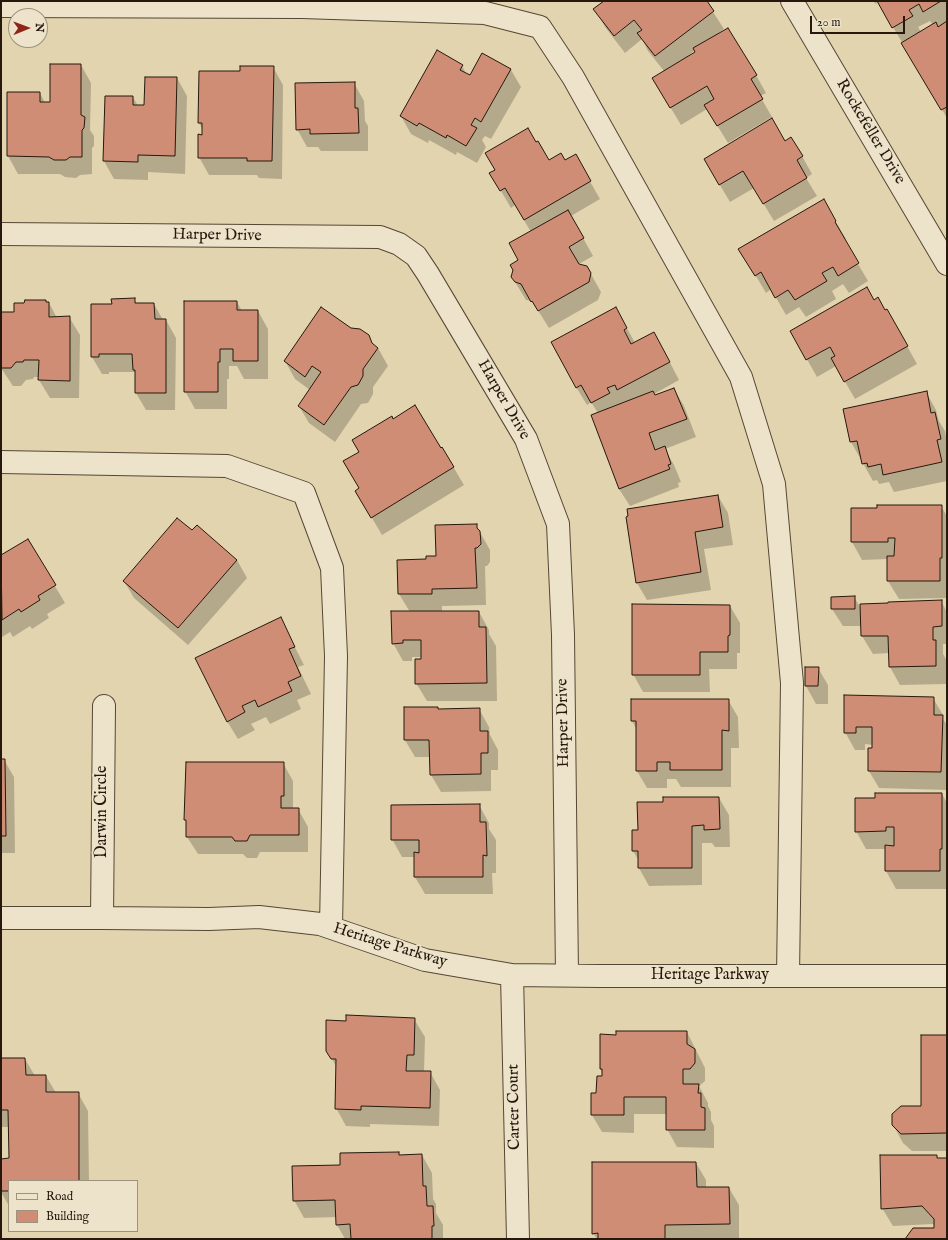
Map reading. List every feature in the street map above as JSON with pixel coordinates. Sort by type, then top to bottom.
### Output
[{"type":"street","name":"Rockefeller Drive","points":[[792,1],[947,264]]},
{"type":"street","points":[[1,6],[302,7],[484,13],[540,27],[573,77],[741,378],[774,484],[792,683],[788,976]]},
{"type":"street","name":"Harper Drive","points":[[1,234],[380,237],[399,244],[416,256],[526,439],[558,524],[563,635],[567,975]]},
{"type":"street","points":[[1,462],[227,466],[304,493],[332,568],[336,656],[331,927]]},
{"type":"street","name":"Darwin Circle","points":[[102,918],[104,706]]},
{"type":"street","name":"Heritage Parkway","points":[[1,918],[209,919],[259,917],[320,924],[425,960],[512,975],[947,976]]},
{"type":"street","name":"Carter Court","points":[[512,975],[518,1239]]},
{"type":"building","points":[[604,1],[707,1],[714,11],[655,56],[637,33],[642,30],[634,20],[614,36],[593,9]]},
{"type":"building","points":[[877,1],[941,1],[923,12],[919,4],[909,10],[913,16],[892,28]]},
{"type":"building","points":[[947,21],[947,107],[941,110],[901,43],[936,22],[938,27]]},
{"type":"building","points":[[728,28],[757,75],[751,79],[763,99],[717,126],[704,105],[714,99],[707,86],[670,108],[652,78],[695,52],[693,48]]},
{"type":"building","points":[[437,50],[463,65],[460,70],[470,75],[482,53],[511,69],[481,122],[475,118],[471,125],[477,128],[466,146],[447,135],[446,138],[419,123],[417,126],[400,116]]},
{"type":"building","points":[[50,64],[81,64],[81,115],[85,117],[84,128],[82,130],[82,157],[70,157],[66,160],[54,160],[49,157],[7,156],[7,92],[40,92],[40,102],[50,102]]},
{"type":"building","points":[[240,66],[274,66],[272,161],[247,161],[247,158],[198,158],[198,134],[202,135],[202,123],[198,123],[199,71],[240,71]]},
{"type":"building","points":[[145,77],[177,77],[175,156],[138,155],[138,162],[103,161],[105,96],[133,96],[133,105],[144,105]]},
{"type":"building","points":[[355,82],[355,108],[358,108],[359,133],[310,134],[310,129],[296,130],[295,83]]},
{"type":"building","points":[[772,118],[785,141],[791,137],[803,156],[797,160],[807,178],[763,204],[743,171],[719,185],[704,159]]},
{"type":"building","points":[[528,128],[536,142],[538,141],[549,160],[561,153],[565,160],[576,154],[591,181],[524,220],[505,188],[500,191],[489,173],[495,170],[485,153]]},
{"type":"building","points":[[824,199],[836,221],[835,222],[859,263],[838,276],[833,267],[822,273],[827,281],[795,300],[788,290],[775,298],[761,272],[755,276],[738,249]]},
{"type":"building","points":[[568,210],[584,238],[569,247],[579,264],[587,266],[591,273],[589,282],[538,311],[521,284],[515,282],[511,277],[513,270],[510,265],[518,260],[509,243]]},
{"type":"building","points":[[867,287],[874,300],[878,297],[885,310],[887,309],[908,346],[844,382],[831,358],[835,356],[830,347],[806,360],[790,331]]},
{"type":"building","points":[[135,298],[135,303],[154,303],[155,319],[166,319],[166,393],[135,393],[135,370],[133,370],[132,354],[99,354],[99,357],[91,357],[91,304],[112,304],[111,299]]},
{"type":"building","points":[[25,300],[46,300],[46,302],[49,302],[49,317],[70,316],[70,381],[38,380],[39,360],[24,360],[23,362],[16,362],[11,368],[1,368],[1,312],[14,312],[14,303],[24,303]]},
{"type":"building","points":[[184,301],[237,301],[237,310],[258,310],[258,361],[233,361],[233,349],[220,349],[220,362],[218,362],[218,392],[184,392]]},
{"type":"building","points":[[321,307],[351,328],[360,329],[369,335],[372,343],[378,348],[363,369],[363,376],[358,385],[351,387],[324,425],[298,406],[321,372],[312,366],[305,377],[284,361]]},
{"type":"building","points":[[616,307],[627,328],[624,330],[631,344],[654,332],[670,362],[617,390],[615,385],[607,388],[610,393],[591,403],[581,385],[576,388],[551,342]]},
{"type":"building","points":[[674,388],[687,419],[649,433],[655,450],[665,446],[671,464],[668,465],[670,469],[619,489],[591,415],[653,391],[655,395]]},
{"type":"building","points":[[927,391],[931,413],[935,412],[941,439],[937,440],[942,462],[883,475],[881,464],[868,467],[867,463],[862,464],[857,441],[850,442],[843,409]]},
{"type":"building","points":[[415,405],[454,467],[371,518],[355,491],[359,488],[343,461],[359,452],[352,440],[392,416],[393,419]]},
{"type":"building","points":[[718,495],[723,527],[695,532],[701,572],[636,583],[626,517],[628,516],[627,509]]},
{"type":"building","points":[[877,505],[942,505],[942,558],[940,558],[940,581],[887,581],[887,556],[894,556],[895,538],[888,538],[888,542],[851,542],[851,508],[877,508]]},
{"type":"building","points":[[177,518],[192,530],[197,525],[237,560],[178,628],[123,581]]},
{"type":"building","points":[[477,524],[477,528],[480,531],[481,544],[475,548],[477,588],[432,589],[432,594],[398,594],[397,560],[426,559],[426,556],[436,556],[435,525]]},
{"type":"building","points":[[28,539],[56,585],[38,596],[40,600],[21,612],[19,609],[2,620],[1,555]]},
{"type":"building","points":[[855,596],[855,609],[831,609],[831,597]]},
{"type":"building","points":[[942,600],[942,626],[933,627],[933,640],[936,640],[936,666],[889,667],[888,636],[861,636],[860,604]]},
{"type":"building","points":[[632,604],[730,605],[730,635],[728,636],[728,652],[700,652],[700,675],[632,675]]},
{"type":"building","points":[[391,611],[479,611],[479,627],[486,627],[487,683],[415,684],[415,659],[421,659],[421,640],[403,640],[403,643],[392,644]]},
{"type":"building","points":[[281,617],[295,647],[289,649],[301,676],[288,682],[292,691],[258,707],[255,700],[242,706],[245,712],[227,722],[195,658]]},
{"type":"building","points":[[805,667],[819,667],[818,686],[805,686]]},
{"type":"building","points":[[844,695],[934,697],[934,715],[943,715],[941,772],[868,771],[868,748],[872,748],[872,727],[856,727],[856,733],[844,733]]},
{"type":"building","points":[[631,699],[729,699],[729,731],[722,730],[722,770],[670,770],[670,762],[657,762],[657,771],[636,771],[636,721],[631,721]]},
{"type":"building","points":[[404,707],[438,707],[438,709],[480,708],[480,731],[488,731],[488,753],[481,753],[481,774],[430,775],[429,740],[404,740]]},
{"type":"building","points":[[1,759],[5,759],[6,836],[1,836]]},
{"type":"building","points":[[186,762],[284,762],[284,796],[281,796],[281,808],[299,808],[299,835],[250,835],[247,841],[235,841],[232,837],[186,837],[186,820],[184,820]]},
{"type":"building","points":[[875,793],[942,793],[942,849],[940,849],[940,871],[885,871],[885,845],[894,846],[894,827],[886,827],[886,831],[855,832],[855,798],[875,798]]},
{"type":"building","points":[[663,797],[719,797],[720,829],[704,830],[704,825],[692,826],[692,868],[638,868],[638,851],[632,851],[632,830],[638,830],[637,802],[663,802]]},
{"type":"building","points":[[480,804],[480,822],[486,822],[487,856],[483,855],[483,877],[414,877],[414,852],[419,853],[419,840],[391,840],[391,805]]},
{"type":"building","points":[[346,1015],[415,1018],[414,1055],[407,1055],[406,1071],[431,1071],[430,1108],[361,1106],[361,1110],[335,1109],[336,1059],[331,1059],[326,1051],[326,1020],[346,1021]]},
{"type":"building","points":[[616,1031],[687,1031],[687,1044],[695,1049],[695,1063],[690,1069],[683,1069],[683,1084],[699,1084],[698,1093],[701,1093],[701,1107],[705,1108],[705,1130],[666,1130],[666,1097],[624,1097],[624,1115],[591,1115],[591,1093],[596,1093],[597,1076],[602,1076],[602,1069],[600,1069],[600,1034],[616,1035]]},
{"type":"building","points":[[921,1035],[947,1035],[947,1133],[901,1134],[892,1125],[892,1114],[901,1106],[921,1106]]},
{"type":"building","points":[[1,1058],[25,1058],[26,1075],[46,1075],[46,1092],[79,1092],[79,1180],[8,1180],[8,1191],[1,1191],[1,1159],[9,1158],[8,1110],[1,1110]]},
{"type":"building","points":[[399,1152],[399,1155],[422,1154],[423,1186],[426,1186],[427,1206],[433,1206],[434,1226],[432,1226],[432,1239],[351,1239],[350,1224],[336,1225],[335,1200],[293,1201],[292,1166],[340,1165],[340,1153]]},
{"type":"building","points":[[880,1155],[937,1155],[937,1158],[947,1158],[947,1239],[905,1239],[913,1228],[934,1228],[934,1219],[922,1206],[881,1209]]},
{"type":"building","points":[[592,1162],[696,1162],[697,1187],[729,1187],[730,1224],[665,1225],[665,1239],[598,1239],[598,1233],[592,1234]]}]
